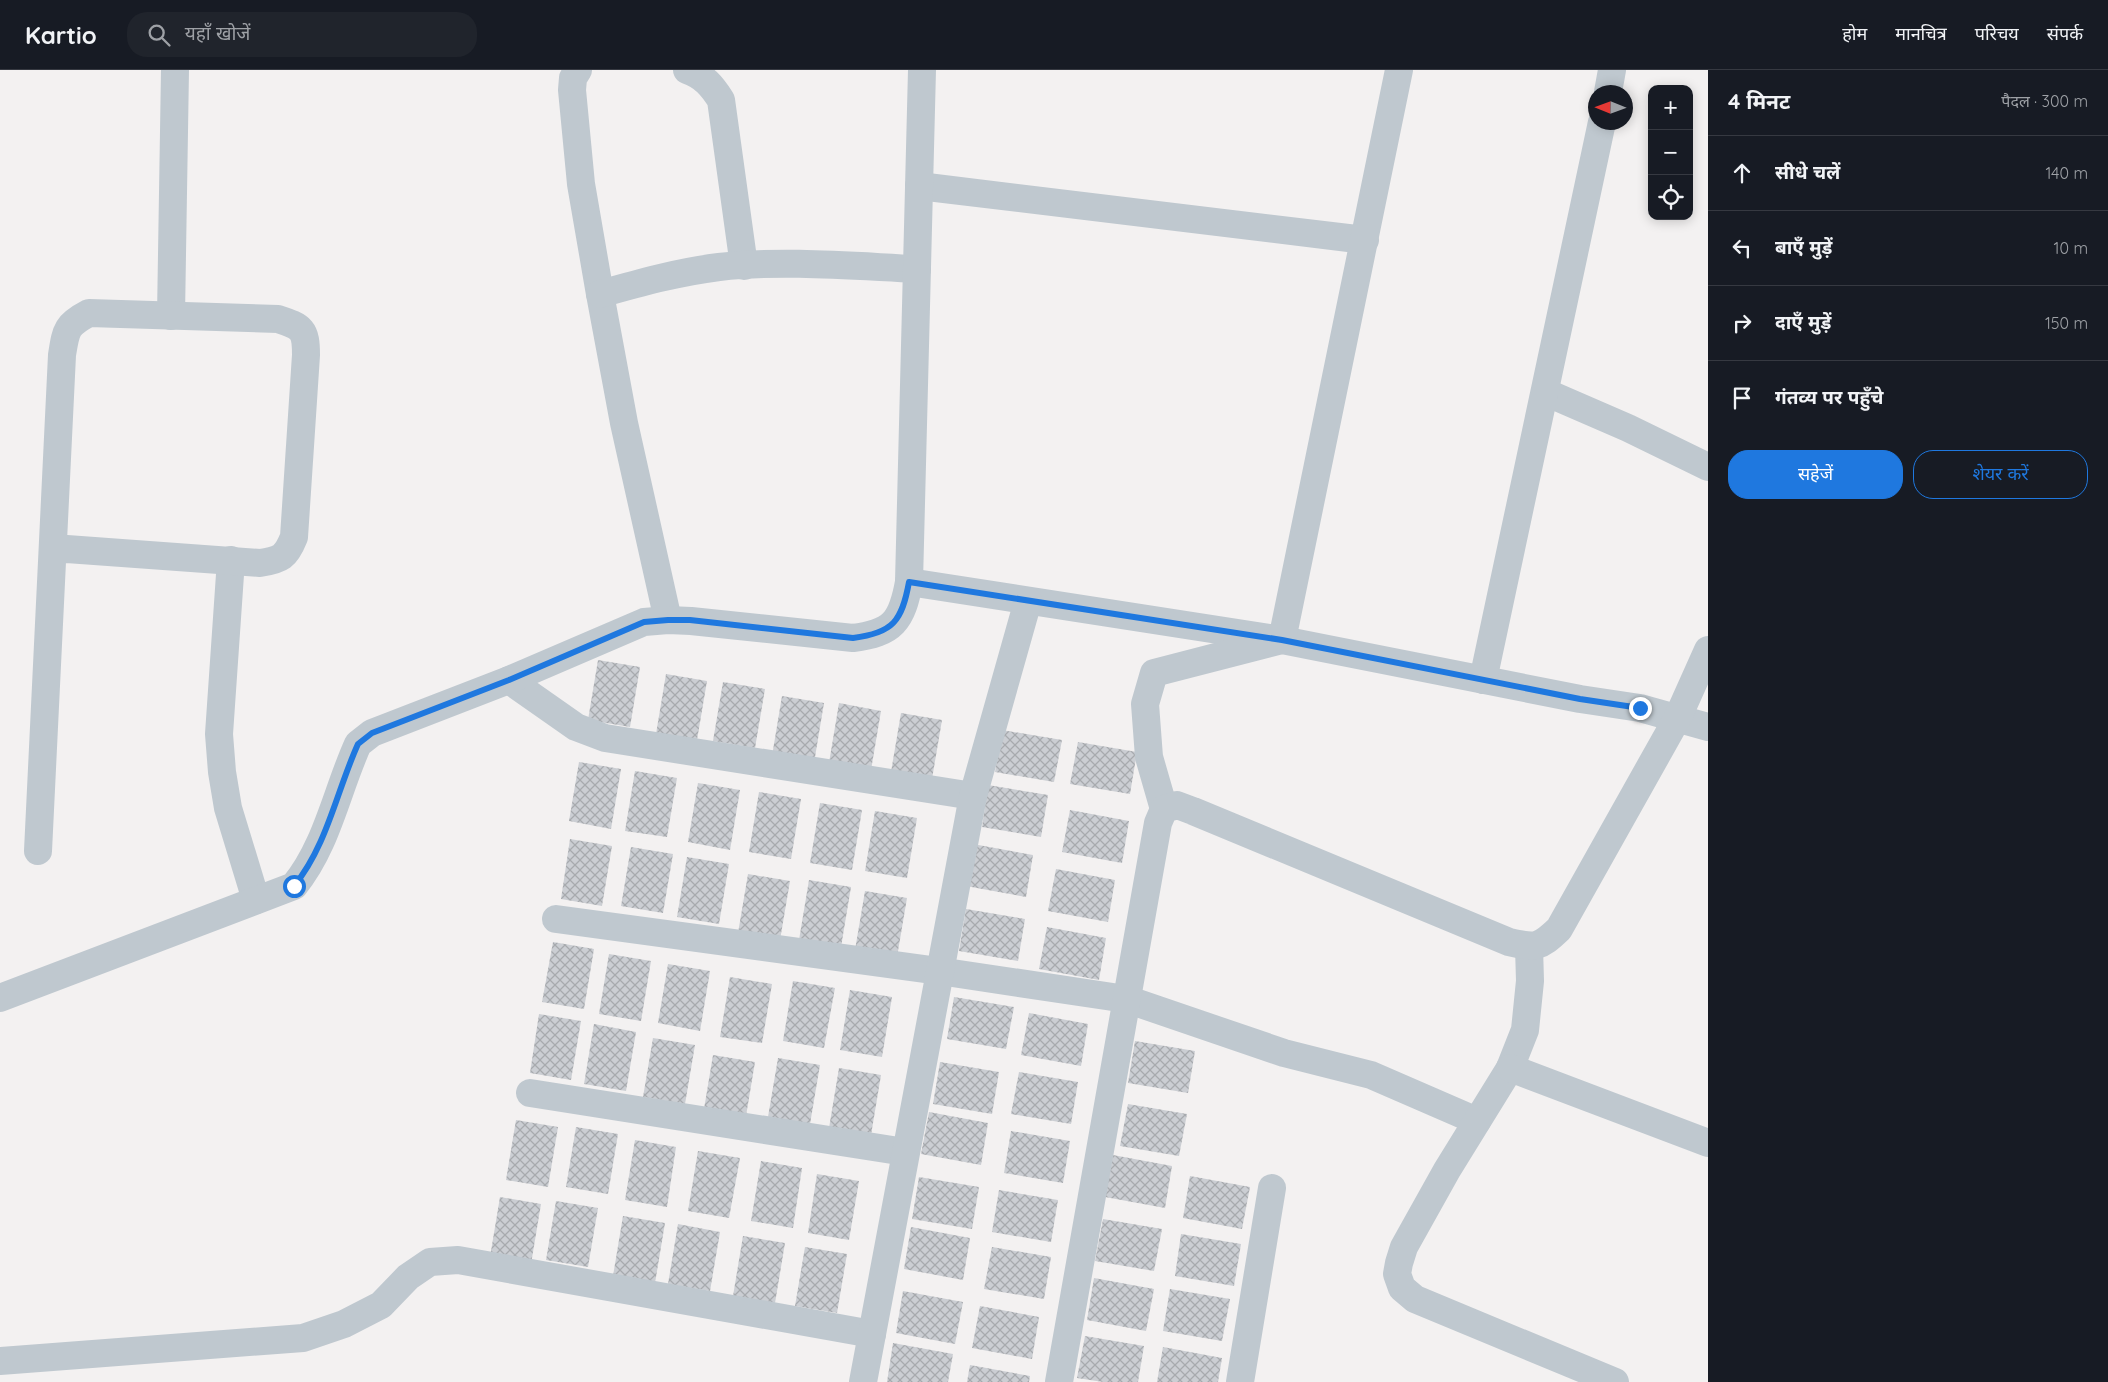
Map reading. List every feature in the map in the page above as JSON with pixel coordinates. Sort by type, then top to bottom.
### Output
[{"type":"street","points":[[171,316],[175,70]]},
{"type":"street","points":[[578,70],[573,78],[572,90],[582,184],[624,423],[668,620]]},
{"type":"street","points":[[688,70],[696,73],[711,84],[721,100],[744,266]]},
{"type":"street","points":[[0,998],[294,886],[307,870],[318,848],[358,744],[372,733],[509,680],[644,622],[668,620],[853,638],[876,635],[894,624],[905,603],[909,582],[922,70]]},
{"type":"street","points":[[1282,640],[1399,70]]},
{"type":"street","points":[[1609,85],[1612,70]]},
{"type":"street","points":[[1484,680],[1600,130]]},
{"type":"street","points":[[919,186],[1365,240]]},
{"type":"street","points":[[600,294],[654,279],[685,273],[744,266],[785,264],[917,269]]},
{"type":"street","points":[[38,851],[62,355],[65,335],[72,321],[89,313],[278,319],[297,325],[306,338],[294,537],[288,551],[277,561],[260,563],[53,548]]},
{"type":"street","points":[[1545,392],[1628,428],[1708,467]]},
{"type":"street","points":[[231,560],[220,734],[222,772],[228,808],[256,900]]},
{"type":"street","points":[[909,582],[1282,640],[1484,680],[1640,708],[1678,717],[1708,727]]},
{"type":"street","points":[[863,1382],[972,796],[1028,601]]},
{"type":"street","points":[[1059,1382],[1158,823],[1164,809],[1149,757],[1145,704],[1154,673],[1282,640]]},
{"type":"street","points":[[1164,809],[1177,805],[1193,811],[1509,942],[1529,947],[1544,943],[1559,929],[1678,717],[1708,650]]},
{"type":"street","points":[[509,680],[576,727],[606,738],[972,796]]},
{"type":"street","points":[[556,919],[939,970],[1126,999],[1284,1053],[1371,1075],[1477,1122]]},
{"type":"street","points":[[1529,947],[1530,981],[1526,1021],[1510,1068],[1447,1170],[1404,1248],[1397,1274],[1402,1288],[1415,1299],[1615,1382]]},
{"type":"street","points":[[1510,1068],[1708,1144]]},
{"type":"street","points":[[530,1093],[905,1152]]},
{"type":"street","points":[[1240,1382],[1272,1188]]},
{"type":"street","points":[[0,1361],[303,1338],[344,1324],[381,1305],[408,1278],[430,1262],[458,1260],[872,1334]]},
{"type":"building","points":[[598,660],[640,667],[630,727],[588,720]]},
{"type":"building","points":[[666,674],[707,681],[697,740],[656,734]]},
{"type":"building","points":[[723,682],[765,689],[755,748],[713,741]]},
{"type":"building","points":[[782,696],[824,703],[814,763],[772,756]]},
{"type":"building","points":[[839,703],[881,711],[871,770],[829,763]]},
{"type":"building","points":[[901,713],[942,720],[932,779],[891,772]]},
{"type":"building","points":[[1002,730],[1062,740],[1054,782],[995,772]]},
{"type":"building","points":[[1078,742],[1137,752],[1130,794],[1070,784]]},
{"type":"building","points":[[579,762],[621,769],[611,829],[569,821]]},
{"type":"building","points":[[635,771],[677,778],[667,837],[625,831]]},
{"type":"building","points":[[698,783],[740,790],[730,850],[688,842]]},
{"type":"building","points":[[988,785],[1048,795],[1041,837],[982,827]]},
{"type":"building","points":[[759,792],[801,799],[791,859],[749,852]]},
{"type":"building","points":[[820,803],[862,810],[852,870],[810,863]]},
{"type":"building","points":[[1070,810],[1129,821],[1122,863],[1062,852]]},
{"type":"building","points":[[875,811],[917,818],[907,878],[865,871]]},
{"type":"building","points":[[570,839],[612,846],[602,906],[561,899]]},
{"type":"building","points":[[973,844],[1033,855],[1026,897],[966,886]]},
{"type":"building","points":[[631,847],[673,854],[663,913],[621,906]]},
{"type":"building","points":[[687,857],[729,864],[719,924],[677,917]]},
{"type":"building","points":[[1056,869],[1115,880],[1108,922],[1048,911]]},
{"type":"building","points":[[748,874],[790,881],[780,940],[738,933]]},
{"type":"building","points":[[809,880],[851,887],[841,947],[799,940]]},
{"type":"building","points":[[865,891],[907,898],[897,957],[855,950]]},
{"type":"building","points":[[966,909],[1025,919],[1018,961],[959,951]]},
{"type":"building","points":[[1047,927],[1106,938],[1099,980],[1039,969]]},
{"type":"building","points":[[553,942],[594,949],[584,1009],[542,1002]]},
{"type":"building","points":[[609,954],[651,961],[641,1021],[599,1014]]},
{"type":"building","points":[[668,964],[710,971],[700,1031],[658,1023]]},
{"type":"building","points":[[730,977],[772,984],[762,1043],[720,1037]]},
{"type":"building","points":[[793,981],[835,988],[824,1048],[783,1041]]},
{"type":"building","points":[[850,990],[892,997],[882,1057],[840,1050]]},
{"type":"building","points":[[954,997],[1014,1007],[1006,1049],[947,1039]]},
{"type":"building","points":[[1029,1013],[1088,1024],[1081,1066],[1021,1055]]},
{"type":"building","points":[[539,1014],[581,1021],[571,1080],[530,1073]]},
{"type":"building","points":[[594,1024],[636,1032],[626,1091],[584,1084]]},
{"type":"building","points":[[653,1038],[695,1045],[685,1104],[643,1097]]},
{"type":"building","points":[[1135,1041],[1195,1051],[1188,1093],[1128,1083]]},
{"type":"building","points":[[713,1055],[755,1062],[745,1122],[703,1115]]},
{"type":"building","points":[[778,1058],[820,1065],[810,1124],[768,1117]]},
{"type":"building","points":[[940,1062],[999,1072],[992,1114],[933,1104]]},
{"type":"building","points":[[839,1068],[881,1075],[871,1135],[829,1128]]},
{"type":"building","points":[[1019,1072],[1078,1082],[1071,1124],[1011,1114]]},
{"type":"building","points":[[1128,1104],[1187,1114],[1179,1156],[1120,1146]]},
{"type":"building","points":[[929,1112],[988,1123],[981,1165],[921,1154]]},
{"type":"building","points":[[516,1120],[558,1127],[548,1187],[506,1180]]},
{"type":"building","points":[[576,1127],[618,1134],[608,1194],[566,1187]]},
{"type":"building","points":[[1011,1131],[1070,1141],[1063,1183],[1004,1173]]},
{"type":"building","points":[[635,1140],[676,1147],[667,1207],[625,1200]]},
{"type":"building","points":[[698,1151],[740,1158],[729,1218],[688,1211]]},
{"type":"building","points":[[1113,1155],[1172,1166],[1165,1208],[1105,1197]]},
{"type":"building","points":[[761,1161],[802,1168],[793,1228],[751,1221]]},
{"type":"building","points":[[817,1174],[859,1181],[849,1240],[808,1233]]},
{"type":"building","points":[[1190,1176],[1250,1187],[1242,1229],[1183,1218]]},
{"type":"building","points":[[919,1177],[979,1187],[972,1229],[912,1219]]},
{"type":"building","points":[[999,1190],[1058,1200],[1051,1242],[992,1232]]},
{"type":"building","points":[[500,1197],[541,1204],[531,1264],[490,1257]]},
{"type":"building","points":[[556,1201],[598,1208],[588,1267],[546,1260]]},
{"type":"building","points":[[623,1216],[665,1223],[655,1283],[613,1276]]},
{"type":"building","points":[[1103,1219],[1162,1229],[1154,1271],[1095,1261]]},
{"type":"building","points":[[678,1224],[720,1232],[710,1291],[668,1284]]},
{"type":"building","points":[[911,1227],[970,1238],[963,1280],[904,1269]]},
{"type":"building","points":[[1181,1234],[1241,1244],[1234,1286],[1175,1276]]},
{"type":"building","points":[[743,1236],[785,1243],[775,1303],[733,1296]]},
{"type":"building","points":[[805,1247],[847,1254],[837,1313],[795,1306]]},
{"type":"building","points":[[992,1247],[1051,1257],[1044,1299],[984,1289]]},
{"type":"building","points":[[1094,1278],[1154,1289],[1146,1331],[1087,1320]]},
{"type":"building","points":[[1170,1289],[1230,1299],[1222,1341],[1163,1331]]},
{"type":"building","points":[[903,1291],[963,1302],[955,1344],[896,1333]]},
{"type":"building","points":[[980,1306],[1039,1317],[1032,1359],[972,1348]]},
{"type":"building","points":[[1085,1336],[1144,1346],[1138,1382],[1103,1382],[1077,1378]]},
{"type":"building","points":[[893,1343],[953,1354],[948,1382],[887,1382]]},
{"type":"building","points":[[1163,1347],[1222,1358],[1218,1382],[1157,1382]]},
{"type":"building","points":[[970,1365],[1030,1376],[1029,1382],[967,1382]]},
{"type":"route","points":[[294,886],[307,870],[318,848],[349,763],[358,744],[372,733],[509,680],[644,622],[690,620],[853,638],[876,635],[894,624],[905,603],[909,582],[1282,640],[1580,699],[1640,708]]}]
